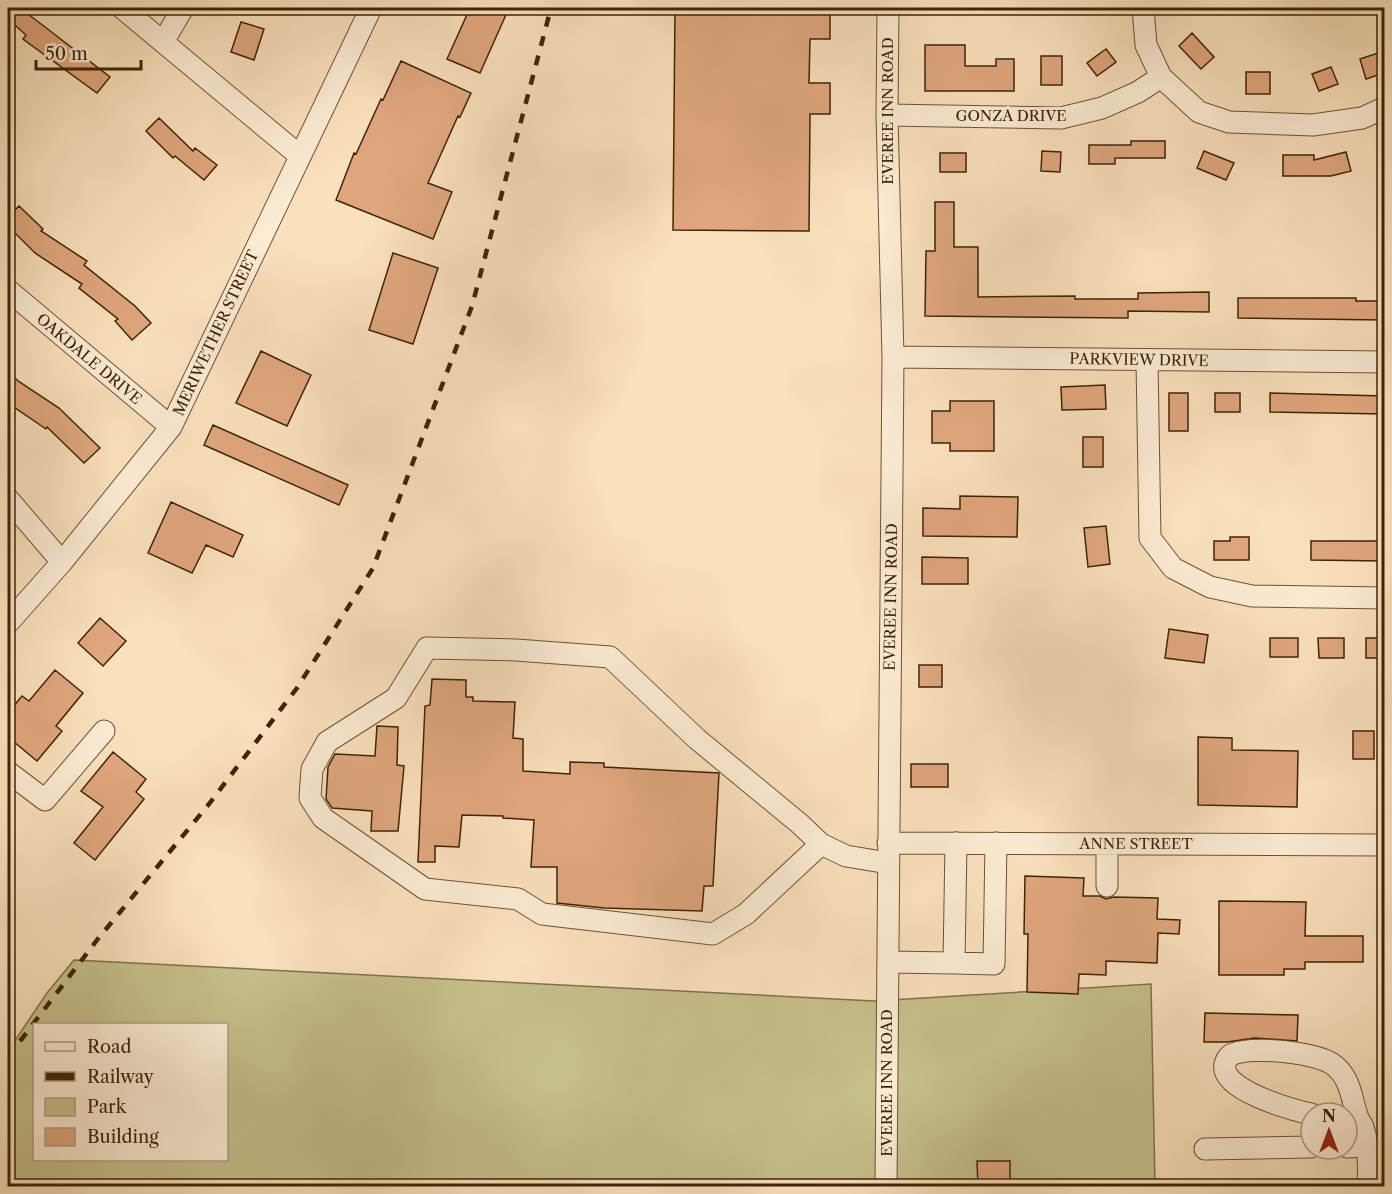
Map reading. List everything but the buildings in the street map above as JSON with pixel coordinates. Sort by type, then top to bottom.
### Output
[{"type":"street","points":[[122,8],[300,156]]},
{"type":"street","points":[[163,42],[183,8]]},
{"type":"street","name":"MERIWETHER STREET","points":[[8,623],[62,562],[171,427],[371,8]]},
{"type":"street","name":"EVEREE INN ROAD","points":[[886,1186],[893,357],[887,115],[888,8]]},
{"type":"street","points":[[1143,8],[1146,45],[1161,77],[1198,111],[1229,122],[1313,125],[1362,118],[1384,108]]},
{"type":"street","name":"GONZA DRIVE","points":[[887,115],[1061,118],[1102,108],[1138,92],[1161,77]]},
{"type":"street","name":"OAKDALE DRIVE","points":[[8,290],[171,427]]},
{"type":"street","name":"PARKVIEW DRIVE","points":[[893,357],[1384,362]]},
{"type":"street","points":[[1146,361],[1150,538],[1173,568],[1210,587],[1252,596],[1384,598]]},
{"type":"street","points":[[8,499],[62,562]]},
{"type":"street","name":"ANNE STREET","points":[[821,844],[746,914],[713,934],[542,914],[518,899],[425,889],[322,819],[310,798],[312,769],[327,742],[396,698],[427,648],[516,650],[610,657],[697,739],[821,844],[846,856],[888,853],[956,843],[1384,845]]},
{"type":"street","points":[[8,772],[45,800],[104,731]]},
{"type":"street","points":[[954,963],[956,843]]},
{"type":"street","points":[[888,962],[994,964],[996,843]]},
{"type":"street","points":[[1107,844],[1107,886]]},
{"type":"street","points":[[1299,1110],[1257,1097],[1235,1083],[1224,1067],[1227,1058],[1232,1054],[1267,1051],[1296,1052],[1317,1057],[1334,1065],[1347,1080],[1354,1101]]},
{"type":"street","points":[[1359,1124],[1363,1128],[1359,1138]]},
{"type":"street","points":[[1205,1149],[1299,1147]]},
{"type":"street","points":[[1359,1156],[1368,1186]]},
{"type":"green space","points":[[74,960],[874,1001],[1151,984],[1155,1186],[8,1186],[8,1051],[47,993]]},
{"type":"railway","points":[[34,1023],[97,940],[209,804],[297,688],[373,568],[472,306],[551,8]]},
{"type":"railway","points":[[8,1057],[33,1024]]}]
